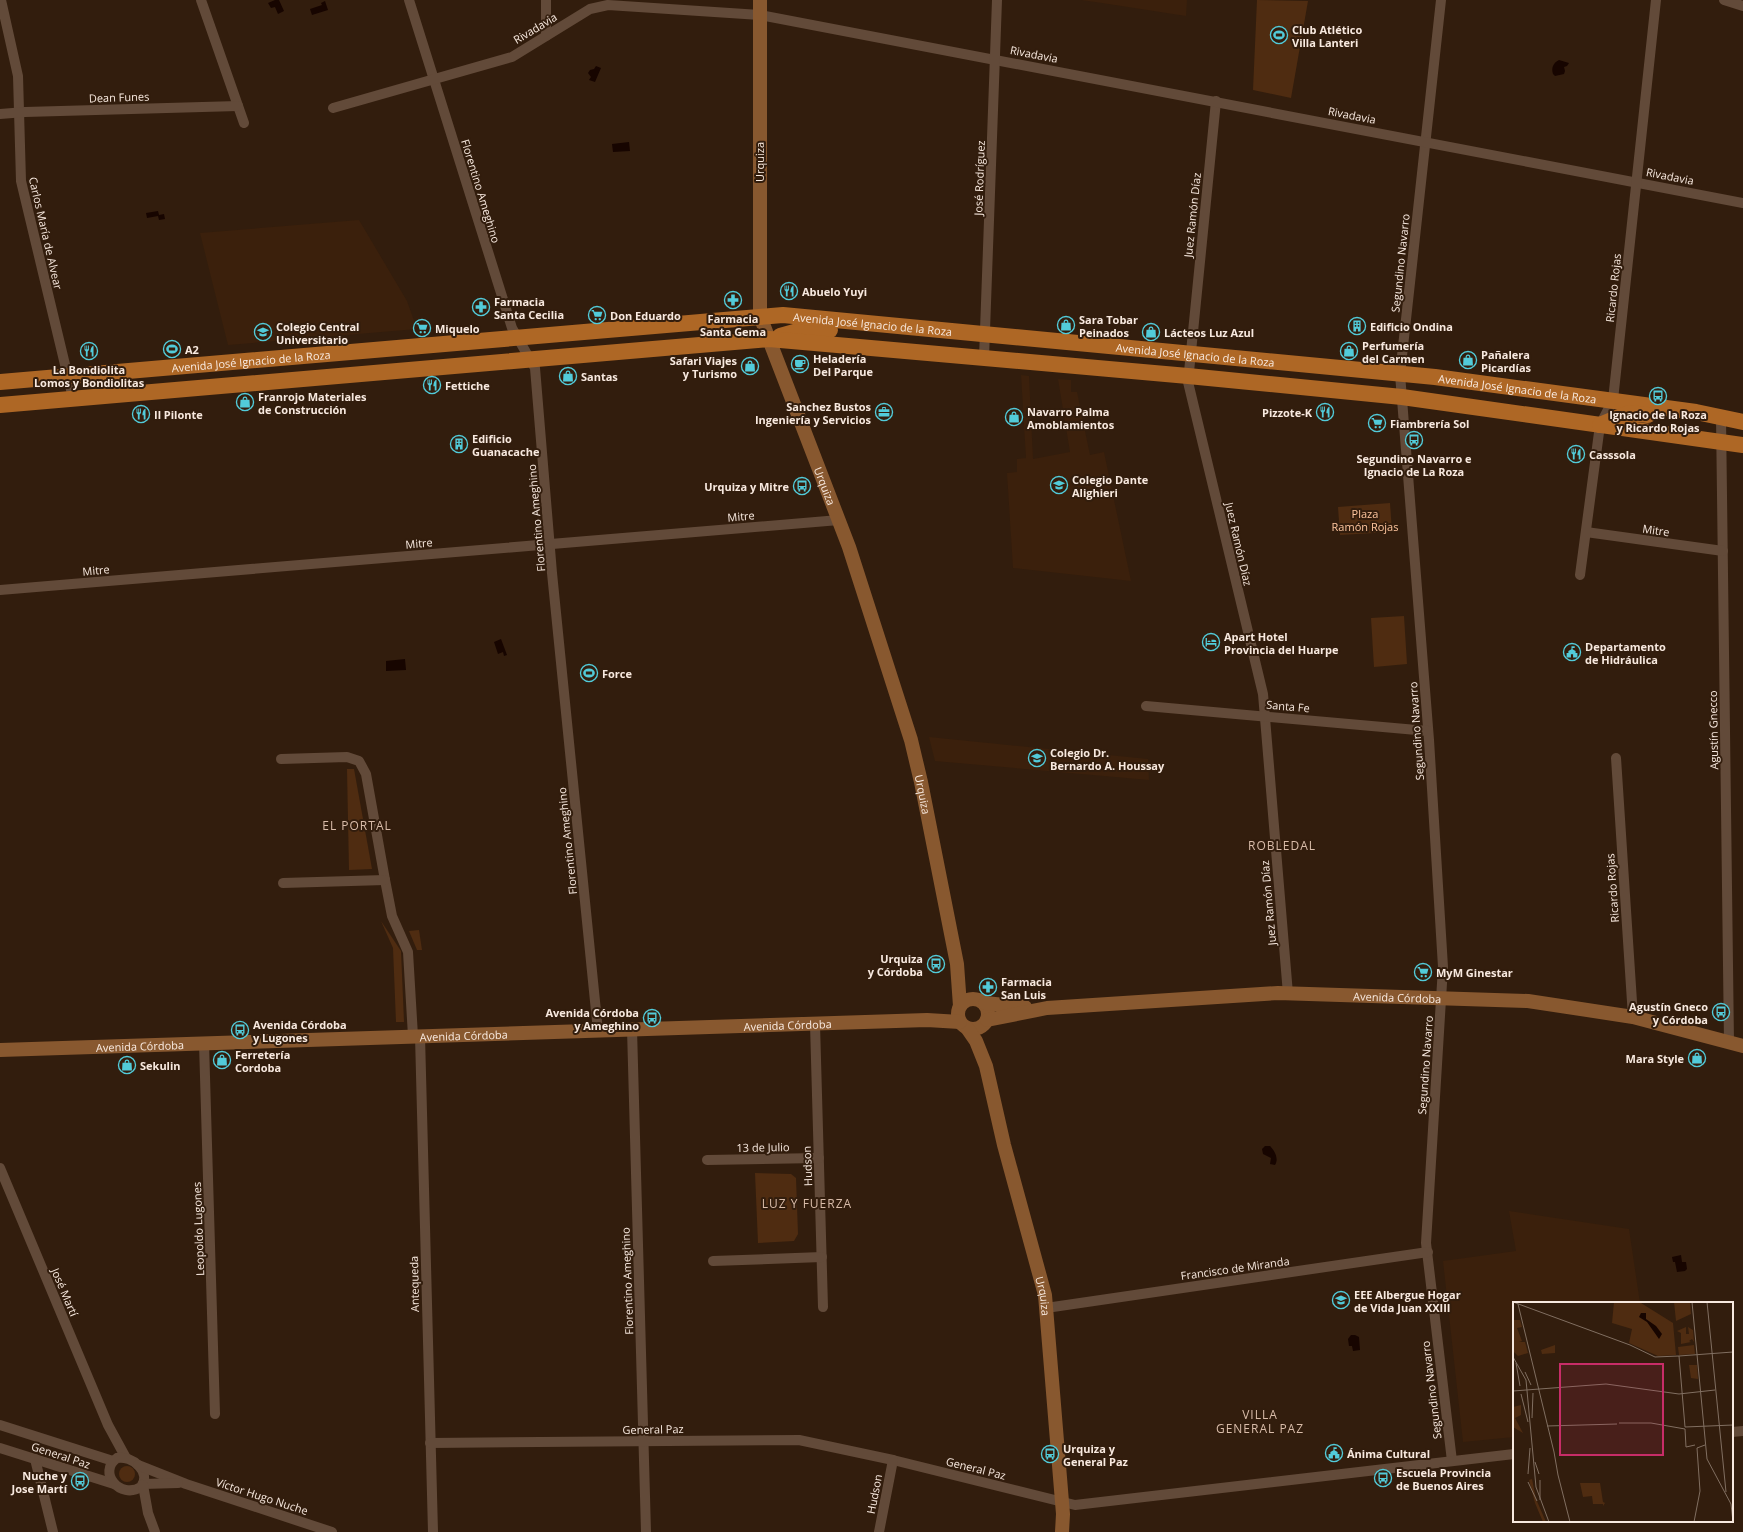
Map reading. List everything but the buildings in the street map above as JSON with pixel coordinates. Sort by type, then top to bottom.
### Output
[{"type":"main road","name":"Urquiza","points":[[760,0],[760,317],[850,547],[911,740],[923,790],[957,964],[959,1007]]},
{"type":"main road","name":"Avenida José Ignacio de la Roza","points":[[0,382],[782,315],[1400,374],[1613,400],[1696,412],[1743,422]]},
{"type":"main road","points":[[769,339],[806,329],[844,332],[871,324]]},
{"type":"main road","name":"Avenida José Ignacio de la Roza","points":[[0,405],[769,339],[1188,376],[1402,397],[1743,445]]},
{"type":"main road","points":[[1188,376],[1215,367],[1250,368],[1279,362]]},
{"type":"main road","points":[[1305,388],[1339,381],[1376,382],[1388,380],[1400,374]]},
{"type":"main road","points":[[1600,424],[1629,413],[1651,415],[1696,412]]},
{"type":"main road","name":"Urquiza","points":[[957,964],[980,1001]]},
{"type":"main road","name":"Avenida Córdoba","points":[[980,1001],[1047,1008],[1288,994],[1528,1001],[1633,1017],[1743,1046]]},
{"type":"main road","points":[[968,999],[980,1001],[988,1012],[986,1022],[975,1029],[964,1025],[958,1016],[959,1007],[968,999]]},
{"type":"main road","name":"Avenida Córdoba","points":[[927,1020],[959,1007]]},
{"type":"main road","name":"Avenida Córdoba","points":[[986,1022],[1047,1008]]},
{"type":"main road","name":"Avenida Córdoba","points":[[0,1050],[927,1020],[964,1025]]},
{"type":"main road","name":"Urquiza","points":[[986,1022],[986,1066]]},
{"type":"main road","name":"Urquiza","points":[[964,1025],[976,1042],[986,1066],[1004,1145],[1045,1295],[1062,1502],[1062,1532]]},
{"type":"street","name":"Carlos María de Alvear","points":[[1,0],[18,76],[21,181],[73,398]]},
{"type":"street","points":[[200,0],[244,123]]},
{"type":"street","name":"Florentino Ameghino","points":[[409,0],[512,328],[535,368],[550,544],[598,1031]]},
{"type":"street","points":[[546,0],[546,36]]},
{"type":"street","name":"José Rodríguez","points":[[984,358],[997,0]]},
{"type":"street","name":"Segundino Navarro","points":[[1441,0],[1400,374],[1428,731],[1443,967],[1427,1235],[1452,1461]]},
{"type":"street","name":"Ricardo Rojas","points":[[1580,575],[1600,424],[1613,400],[1656,0]]},
{"type":"street","points":[[1724,0],[1743,6]]},
{"type":"street","name":"Rivadavia","points":[[333,108],[512,57],[590,9],[605,6],[760,15],[1743,202]]},
{"type":"street","name":"Juez Ramón Díaz","points":[[1216,102],[1188,382],[1262,694],[1288,994]]},
{"type":"street","name":"Dean Funes","points":[[0,114],[19,112],[238,106]]},
{"type":"street","name":"Agustín Gnecco","points":[[1721,417],[1729,1042]]},
{"type":"street","name":"Mitre","points":[[0,590],[839,520]]},
{"type":"street","name":"Mitre","points":[[1586,532],[1723,551]]},
{"type":"street","name":"Santa Fe","points":[[1146,706],[1428,731]]},
{"type":"street","name":"Antequeda","points":[[281,759],[347,757],[359,760],[366,774],[384,880],[392,916],[408,952],[416,1036],[433,1532]]},
{"type":"street","name":"Ricardo Rojas","points":[[1616,758],[1633,1017]]},
{"type":"street","points":[[284,884],[384,880]]},
{"type":"street","name":"Hudson","points":[[815,1024],[823,1307]]},
{"type":"street","name":"Florentino Ameghino","points":[[632,1029],[646,1532]]},
{"type":"street","name":"Leopoldo Lugones","points":[[204,1043],[215,1414]]},
{"type":"street","name":"13 de Julio","points":[[707,1160],[819,1158]]},
{"type":"street","name":"José Martí","points":[[0,1168],[108,1425],[126,1458]]},
{"type":"street","name":"Francisco de Miranda","points":[[1046,1308],[1428,1252]]},
{"type":"street","points":[[713,1261],[822,1257]]},
{"type":"street","points":[[0,1425],[113,1461]]},
{"type":"street","name":"José Martí","points":[[108,1425],[113,1461]]},
{"type":"street","points":[[1733,1432],[1743,1431]]},
{"type":"street","name":"General Paz","points":[[430,1443],[799,1440],[893,1460],[1075,1505],[1513,1454]]},
{"type":"street","name":"General Paz","points":[[0,1448],[114,1484]]},
{"type":"street","points":[[143,1484],[139,1489],[131,1490],[122,1489],[114,1484],[110,1476],[113,1461],[117,1458],[126,1458],[134,1460],[138,1465],[144,1476],[143,1484],[149,1517],[155,1532]]},
{"type":"street","points":[[35,1459],[53,1532]]},
{"type":"street","name":"Hudson","points":[[879,1532],[893,1460]]},
{"type":"street","name":"Víctor Hugo Nuche","points":[[138,1465],[186,1484],[332,1532]]},
{"type":"street","name":"Víctor Hugo Nuche","points":[[143,1484],[160,1482],[186,1484]]},
{"type":"street","points":[[131,1490],[149,1517]]},
{"type":"shaded area","points":[[279,0],[284,11],[278,14],[275,7],[271,8],[268,3]]},
{"type":"shaded area","points":[[1081,0],[1187,0],[1186,16],[1102,3]]},
{"type":"shaded area","points":[[325,1],[328,10],[312,15],[310,9],[322,5],[321,3]]},
{"type":"shaded area","points":[[1559,60],[1569,63],[1564,67],[1564,74],[1555,76],[1552,72],[1552,68]]},
{"type":"shaded area","points":[[596,66],[601,68],[595,82],[589,80],[591,77],[588,73]]},
{"type":"shaded area","points":[[629,142],[630,151],[613,152],[612,144]]},
{"type":"shaded area","points":[[158,211],[159,215],[164,214],[165,219],[159,220],[158,216],[147,218],[146,213]]},
{"type":"shaded area","points":[[359,220],[407,301],[417,329],[228,345],[200,233]]},
{"type":"shaded area","name":"Colegio Dante Alighieri","points":[[1021,375],[1029,376],[1033,459],[1070,452],[1058,379],[1071,380],[1071,392],[1077,392],[1090,455],[1104,452],[1131,581],[1013,568],[1007,473],[1017,472],[1017,459],[1026,458]]},
{"type":"shaded area","points":[[501,639],[507,655],[504,656],[503,652],[498,654],[494,642]]},
{"type":"shaded area","points":[[405,659],[406,670],[386,671],[386,661]]},
{"type":"shaded area","name":"Colegio Dr. Bernardo A. Houssay","points":[[929,737],[1148,759],[1149,780],[935,761]]},
{"type":"shaded area","points":[[1265,1146],[1270,1146],[1275,1153],[1277,1160],[1275,1165],[1270,1164],[1271,1158],[1263,1154],[1262,1149]]},
{"type":"shaded area","points":[[1509,1211],[1629,1229],[1640,1302],[1513,1302],[1513,1437],[1463,1442],[1443,1261],[1516,1251]]},
{"type":"shaded area","points":[[1681,1255],[1682,1262],[1686,1262],[1687,1269],[1685,1271],[1677,1272],[1675,1262],[1673,1262],[1672,1257]]},
{"type":"shaded area","points":[[1351,1335],[1359,1337],[1360,1350],[1353,1351],[1352,1346],[1349,1346],[1348,1339]]},
{"type":"green space","name":"Club Atlético Villa Lanteri","points":[[1257,0],[1308,1],[1291,98],[1253,90]]},
{"type":"green space","name":"Plaza Ramón Rojas","points":[[1390,503],[1392,532],[1340,535],[1338,507]]},
{"type":"green space","points":[[1404,616],[1407,664],[1374,667],[1371,618]]},
{"type":"green space","points":[[347,769],[354,769],[372,869],[349,870]]},
{"type":"green space","points":[[381,921],[401,951],[404,1022],[396,1022],[393,948]]},
{"type":"green space","points":[[419,930],[422,950],[417,950],[409,931]]},
{"type":"green space","points":[[755,1173],[791,1174],[796,1178],[798,1234],[794,1241],[758,1243]]},
{"type":"green space","points":[[127,1466],[134,1471],[135,1474],[130,1481],[127,1482],[120,1477],[119,1474],[124,1467]]},
{"type":"place","name":"Club Atlético Villa Lanteri","points":[[1279,35]]},
{"type":"place","name":"Abuelo Yuyi","points":[[789,291]]},
{"type":"place","name":"Farmacia Santa Gema","points":[[733,300]]},
{"type":"place","name":"Farmacia Santa Cecilia","points":[[481,307]]},
{"type":"place","name":"Don Eduardo","points":[[597,315]]},
{"type":"place","name":"Sara Tobar Peinados","points":[[1066,325]]},
{"type":"place","name":"Edificio Ondina","points":[[1357,326]]},
{"type":"place","name":"Miquelo","points":[[422,328]]},
{"type":"place","name":"Colegio Central Universitario","points":[[263,332]]},
{"type":"place","name":"Lácteos Luz Azul","points":[[1151,332]]},
{"type":"place","name":"A2","points":[[172,349]]},
{"type":"place","name":"La Bondiolita Lomos y Bondiolitas","points":[[89,351]]},
{"type":"place","name":"Perfumería del Carmen","points":[[1349,351]]},
{"type":"place","name":"Pañalera Picardías","points":[[1468,360]]},
{"type":"place","name":"Heladería Del Parque","points":[[800,364]]},
{"type":"place","name":"Safari Viajes y Turismo","points":[[750,366]]},
{"type":"place","name":"Santas","points":[[568,376]]},
{"type":"place","name":"Fettiche","points":[[432,385]]},
{"type":"place","name":"Ignacio de la Roza y Ricardo Rojas","points":[[1658,396]]},
{"type":"place","name":"Franrojo Materiales de Construcción","points":[[245,402]]},
{"type":"place","name":"Sanchez Bustos Ingeniería y Servicios","points":[[884,412]]},
{"type":"place","name":"Pizzote-K","points":[[1325,412]]},
{"type":"place","name":"Il Pilonte","points":[[141,414]]},
{"type":"place","name":"Navarro Palma Amoblamientos","points":[[1014,417]]},
{"type":"place","name":"Fiambrería Sol","points":[[1377,423]]},
{"type":"place","name":"Segundino Navarro e Ignacio de La Roza","points":[[1414,440]]},
{"type":"place","name":"Edificio Guanacache","points":[[459,444]]},
{"type":"place","name":"Casssola","points":[[1576,454]]},
{"type":"place","name":"Colegio Dante Alighieri","points":[[1059,485]]},
{"type":"place","name":"Urquiza y Mitre","points":[[802,486]]},
{"type":"place","name":"Apart Hotel Provincia del Huarpe","points":[[1211,642]]},
{"type":"place","name":"Departamento de Hidráulica","points":[[1572,652]]},
{"type":"place","name":"Force","points":[[589,673]]},
{"type":"place","name":"Colegio Dr. Bernardo A. Houssay","points":[[1037,758]]},
{"type":"place","name":"Urquiza y Córdoba","points":[[936,964]]},
{"type":"place","name":"MyM Ginestar","points":[[1423,972]]},
{"type":"place","name":"Farmacia San Luis","points":[[988,987]]},
{"type":"place","name":"Agustín Gneco y Córdoba","points":[[1721,1012]]},
{"type":"place","name":"Avenida Córdoba y Ameghino","points":[[652,1018]]},
{"type":"place","name":"Avenida Córdoba y Lugones","points":[[240,1030]]},
{"type":"place","name":"Mara Style","points":[[1697,1058]]},
{"type":"place","name":"Ferretería Cordoba","points":[[222,1060]]},
{"type":"place","name":"Sekulin","points":[[127,1065]]},
{"type":"place","name":"EEE Albergue Hogar de Vida Juan XXIII","points":[[1341,1300]]},
{"type":"place","name":"Ánima Cultural","points":[[1334,1453]]},
{"type":"place","name":"Urquiza y General Paz","points":[[1050,1454]]},
{"type":"place","name":"Escuela Provincia de Buenos Aires","points":[[1383,1478]]},
{"type":"place","name":"Nuche y Jose Martí","points":[[80,1481]]},
{"type":"district","name":"EL PORTAL","points":[[357,825]]},
{"type":"district","name":"ROBLEDAL","points":[[1282,845]]},
{"type":"district","name":"LUZ Y FUERZA","points":[[807,1203]]},
{"type":"district","name":"VILLA GENERAL PAZ","points":[[1260,1421]]}]
